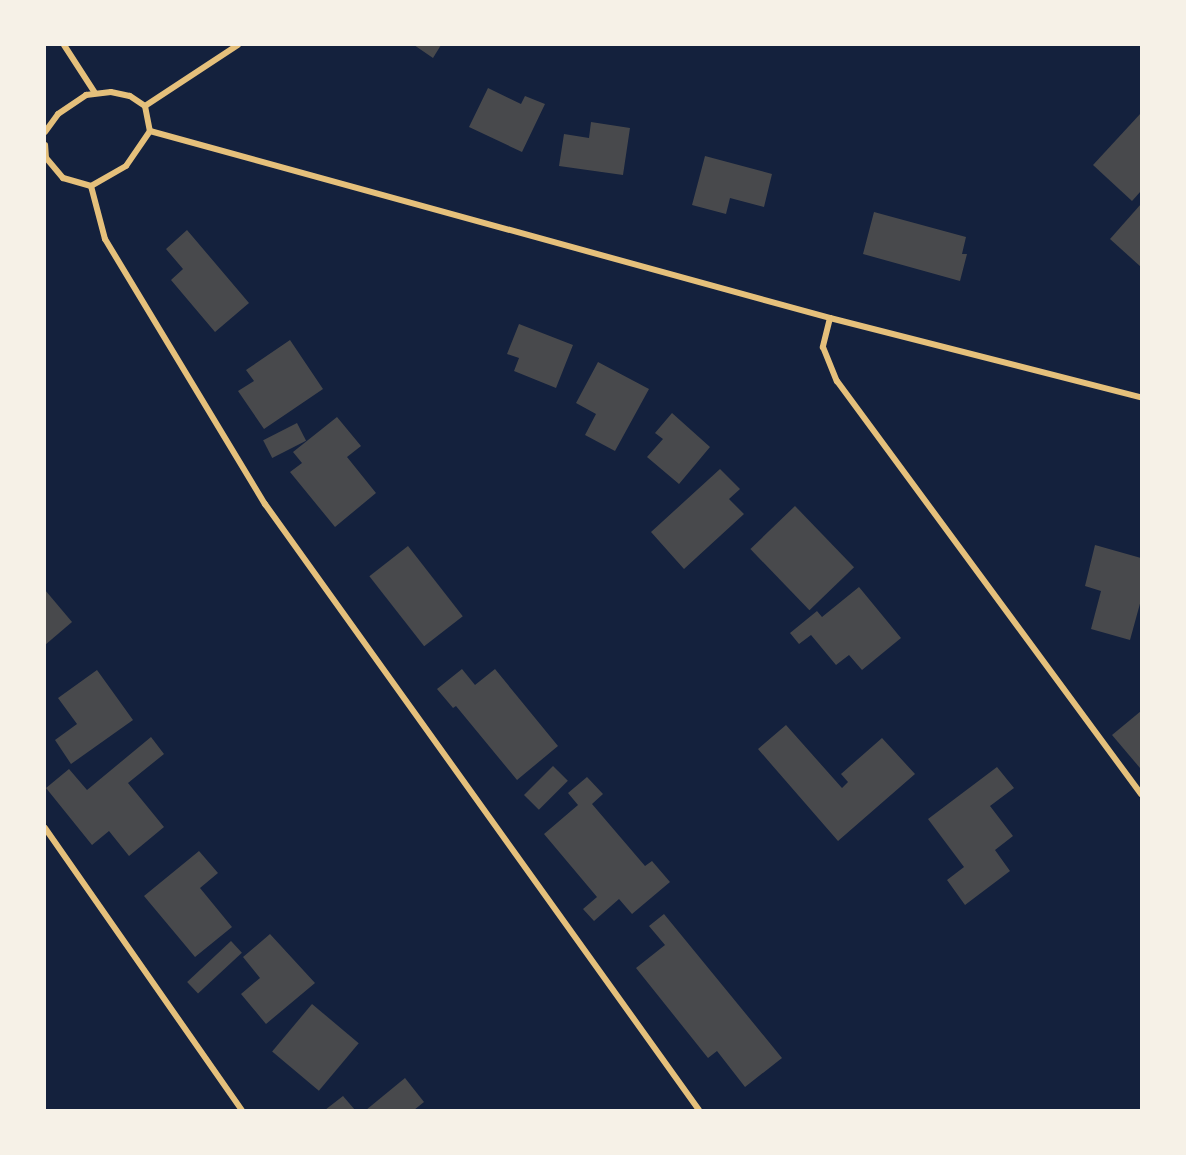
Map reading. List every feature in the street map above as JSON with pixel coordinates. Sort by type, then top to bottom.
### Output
[{"type":"street","points":[[64,45],[95,93]]},
{"type":"street","points":[[145,106],[238,45]]},
{"type":"street","points":[[45,132],[58,114],[86,95],[95,93],[130,96],[145,106],[150,131],[126,166],[91,186],[63,178],[45,158],[45,145]]},
{"type":"street","points":[[150,131],[830,318],[1141,397]]},
{"type":"street","points":[[91,186],[105,239],[265,504],[699,1110]]},
{"type":"street","points":[[830,318],[823,347],[837,381],[1141,794]]},
{"type":"street","points":[[45,828],[242,1110]]},
{"type":"building","points":[[414,45],[441,45],[433,58]]},
{"type":"building","points":[[488,88],[521,104],[525,96],[545,104],[522,152],[469,127]]},
{"type":"building","points":[[1141,113],[1141,191],[1132,201],[1093,165]]},
{"type":"building","points":[[591,122],[630,128],[623,175],[559,166],[564,134],[589,138]]},
{"type":"building","points":[[705,156],[772,174],[764,207],[730,198],[726,214],[692,205]]},
{"type":"building","points":[[1141,204],[1141,267],[1110,239]]},
{"type":"building","points":[[874,212],[966,237],[962,254],[967,254],[960,281],[863,254]]},
{"type":"building","points":[[187,230],[249,303],[215,332],[171,280],[183,269],[166,249]]},
{"type":"building","points":[[519,324],[573,345],[556,388],[514,371],[519,358],[507,354]]},
{"type":"building","points":[[290,340],[323,389],[264,429],[238,391],[254,381],[246,370]]},
{"type":"building","points":[[598,362],[649,389],[615,451],[585,435],[596,414],[576,403]]},
{"type":"building","points":[[672,413],[710,447],[679,484],[647,457],[663,439],[655,433]]},
{"type":"building","points":[[337,417],[361,446],[347,457],[376,493],[335,527],[290,472],[302,463],[293,452]]},
{"type":"building","points":[[297,423],[306,441],[272,458],[263,440]]},
{"type":"building","points":[[720,469],[740,489],[729,499],[744,514],[684,569],[651,532]]},
{"type":"building","points":[[795,506],[854,567],[809,610],[750,549]]},
{"type":"building","points":[[1095,545],[1141,558],[1141,600],[1130,640],[1091,629],[1101,591],[1085,586]]},
{"type":"building","points":[[408,546],[463,616],[424,646],[369,576]]},
{"type":"building","points":[[859,587],[901,638],[862,670],[849,655],[836,665],[811,635],[799,644],[790,633],[817,611],[822,617]]},
{"type":"building","points":[[45,590],[72,622],[45,645]]},
{"type":"building","points":[[462,669],[475,685],[495,669],[558,746],[517,780],[456,706],[453,708],[437,689]]},
{"type":"building","points":[[97,670],[133,720],[71,764],[55,740],[77,724],[58,698]]},
{"type":"building","points":[[1141,711],[1141,767],[1140,768],[1112,735]]},
{"type":"building","points":[[786,725],[842,788],[848,782],[841,774],[882,738],[915,774],[838,841],[758,749]]},
{"type":"building","points":[[151,737],[164,754],[128,783],[164,827],[129,856],[109,831],[92,845],[46,788],[69,769],[87,790]]},
{"type":"building","points":[[553,766],[568,781],[539,810],[524,795]]},
{"type":"building","points":[[997,767],[1014,788],[990,806],[1013,836],[995,850],[1010,871],[965,905],[947,880],[964,867],[928,819]]},
{"type":"building","points":[[587,777],[603,794],[592,804],[645,866],[652,861],[670,882],[632,914],[619,899],[594,921],[583,909],[597,897],[544,834],[578,805],[568,793]]},
{"type":"building","points":[[199,851],[218,873],[200,888],[232,927],[195,957],[144,896]]},
{"type":"building","points":[[664,914],[782,1058],[745,1087],[717,1051],[708,1058],[636,968],[665,945],[649,926]]},
{"type":"building","points":[[270,934],[315,983],[266,1024],[241,994],[260,978],[243,957]]},
{"type":"building","points":[[231,941],[242,953],[198,994],[187,982]]},
{"type":"building","points":[[312,1004],[359,1043],[319,1091],[272,1051]]},
{"type":"building","points":[[405,1078],[424,1102],[414,1110],[366,1110]]},
{"type":"building","points":[[343,1096],[355,1110],[325,1110]]}]
